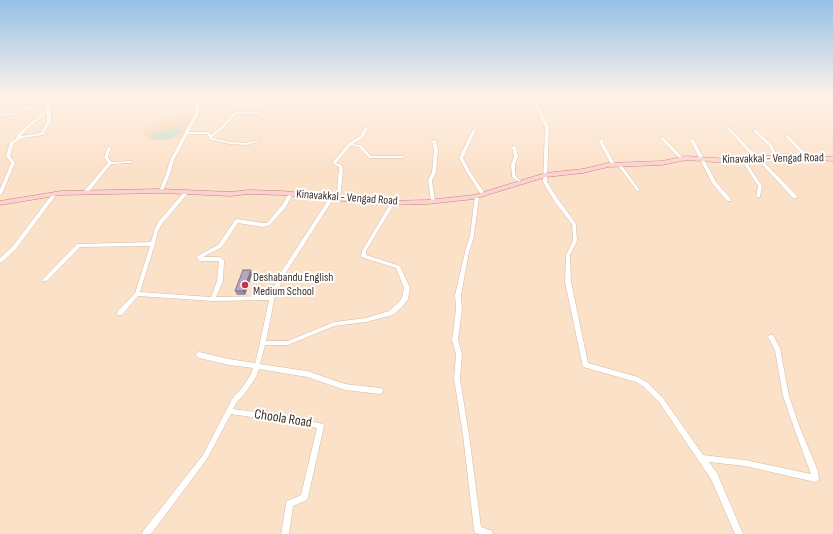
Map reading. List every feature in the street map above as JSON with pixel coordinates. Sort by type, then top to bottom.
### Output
[{"type":"main road","name":"Kinavakkal - Vengad Road","points":[[0,203],[55,194],[161,190],[231,194],[248,192],[291,194],[393,203],[432,201],[477,196],[545,175],[583,171],[616,164],[662,163],[682,159],[700,158],[744,161],[807,157],[833,159]]},
{"type":"street","points":[[0,194],[13,163],[8,154],[12,142],[35,121]]},
{"type":"street","points":[[16,139],[42,134],[49,121]]},
{"type":"street","points":[[161,190],[172,160],[193,121]]},
{"type":"street","points":[[210,137],[228,121]]},
{"type":"street","points":[[544,121],[547,127],[545,182],[574,224],[575,241],[568,255],[568,282],[585,365],[638,380],[646,385],[661,400],[714,476],[739,534]]},
{"type":"street","points":[[146,534],[205,457],[229,411],[254,375],[271,298],[284,270],[339,191],[341,166],[334,163],[350,144],[362,137],[366,128]]},
{"type":"street","points":[[729,129],[794,197]]},
{"type":"street","points":[[474,130],[461,158],[469,173],[484,194]]},
{"type":"street","points":[[755,131],[771,146],[776,158]]},
{"type":"street","points":[[186,133],[208,133],[212,139],[240,144],[260,141]]},
{"type":"street","points":[[787,136],[807,157]]},
{"type":"street","points":[[662,138],[682,159]]},
{"type":"street","points":[[602,140],[601,142],[616,164],[638,190]]},
{"type":"street","points":[[692,140],[714,183],[729,200]]},
{"type":"street","points":[[432,201],[430,181],[434,172],[436,150],[434,141]]},
{"type":"street","points":[[350,144],[360,146],[370,157],[403,157]]},
{"type":"street","points":[[514,147],[516,157],[513,164],[514,177],[520,182]]},
{"type":"street","points":[[109,148],[106,157],[110,162]]},
{"type":"street","points":[[744,161],[760,186],[758,196]]},
{"type":"street","points":[[110,162],[131,162]]},
{"type":"street","points":[[86,192],[110,162]]},
{"type":"street","points":[[120,313],[137,294],[156,231],[160,223],[187,192]]},
{"type":"street","points":[[0,260],[14,248],[55,194]]},
{"type":"street","points":[[213,299],[220,281],[222,261],[219,259],[200,259],[199,257],[220,246],[229,230],[238,221],[263,225],[268,224],[284,206],[291,194]]},
{"type":"street","points":[[477,196],[472,236],[458,295],[459,309],[455,340],[459,354],[457,379],[466,435],[478,530],[489,534]]},
{"type":"street","points":[[262,343],[288,343],[334,324],[366,320],[391,313],[400,305],[405,299],[407,288],[398,267],[363,256],[364,250],[393,203]]},
{"type":"street","points":[[45,280],[79,245],[153,244]]},
{"type":"street","points":[[137,294],[213,299],[271,298]]},
{"type":"street","points":[[702,458],[745,463],[815,478],[814,471],[786,396],[778,350],[771,337]]},
{"type":"street","points":[[199,355],[229,362],[257,365],[307,374],[334,384],[380,392]]},
{"type":"street","name":"Choola Road","points":[[229,411],[286,419],[321,426],[304,497],[290,504],[285,534]]},
{"type":"shaded area","points":[[159,121],[191,121],[180,139],[151,141],[144,135],[144,129]]},
{"type":"green space","points":[[180,128],[184,129],[184,131],[169,139],[153,140],[152,134],[159,131]]},
{"type":"building","points":[[243,270],[251,270],[243,291],[235,291]]},
{"type":"place","name":"Deshabandu English Medium School","points":[[245,285]]}]
